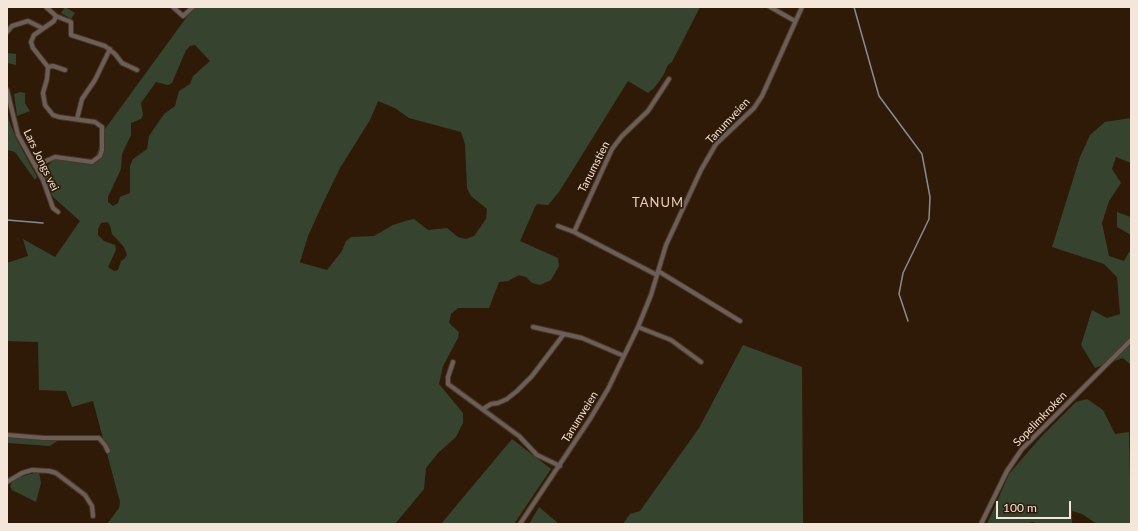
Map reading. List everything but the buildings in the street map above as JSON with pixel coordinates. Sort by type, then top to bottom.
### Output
[{"type":"street","points":[[46,7],[56,16],[71,22],[71,36],[105,46],[110,49],[122,63],[137,70]]},
{"type":"street","points":[[173,7],[183,16],[192,7]]},
{"type":"street","points":[[770,7],[795,21]]},
{"type":"street","name":"Tanumveien","points":[[520,524],[560,466],[596,409],[638,327],[668,240],[709,155],[716,144],[754,108],[762,96],[802,7]]},
{"type":"street","points":[[35,166],[55,157],[92,162],[97,159],[102,150],[102,127],[95,122],[59,117],[47,110],[43,98],[48,67],[31,45],[34,35],[42,28],[51,24],[56,16]]},
{"type":"street","points":[[7,32],[12,26],[28,21],[42,28]]},
{"type":"street","points":[[77,119],[84,95],[95,80],[110,49]]},
{"type":"street","points":[[48,67],[53,66],[65,70]]},
{"type":"street","name":"Tanumstien","points":[[574,232],[612,149],[622,136],[648,111],[669,78]]},
{"type":"street","name":"Lars Jongs vei","points":[[7,90],[16,130],[48,191],[53,208],[58,212]]},
{"type":"street","points":[[558,226],[574,232],[657,273],[740,321]]},
{"type":"street","points":[[533,327],[582,338],[624,356]]},
{"type":"street","points":[[638,327],[671,340],[702,362]]},
{"type":"street","points":[[483,409],[487,406],[507,399],[517,391],[532,376],[564,334]]},
{"type":"street","name":"Sopelimkroken","points":[[980,524],[1007,471],[1022,449],[1034,435],[1131,340]]},
{"type":"street","points":[[454,362],[448,377],[448,384],[519,436],[537,455],[560,466]]},
{"type":"street","points":[[7,435],[44,438],[99,438],[108,451]]},
{"type":"street","points":[[7,482],[22,473],[32,470],[56,473],[86,494],[92,506],[93,516]]},
{"type":"green space","points":[[65,7],[75,13],[71,19],[61,13]]},
{"type":"green space","points":[[194,7],[700,7],[672,62],[668,65],[663,76],[654,88],[648,93],[628,81],[559,192],[548,205],[537,204],[535,207],[520,241],[558,258],[559,266],[551,280],[540,285],[532,283],[526,277],[519,275],[508,281],[499,282],[489,308],[458,308],[451,314],[449,323],[459,332],[458,338],[443,366],[439,384],[463,413],[463,423],[456,437],[438,453],[426,468],[424,489],[395,524],[107,524],[119,508],[120,502],[93,401],[72,407],[66,391],[39,390],[38,342],[7,341],[7,263],[28,256],[23,239],[55,257],[80,221],[53,197],[41,172],[57,157],[94,162],[105,129]],"holes":[[[195,45],[210,61],[193,76],[190,84],[179,91],[175,106],[164,114],[149,136],[147,149],[133,159],[130,166],[130,193],[120,197],[118,203],[113,206],[108,202],[108,197],[121,169],[122,154],[131,135],[131,123],[141,119],[143,115],[141,103],[156,82],[168,85],[172,83],[186,50],[190,46]],[[378,101],[395,108],[409,118],[461,132],[465,144],[467,188],[471,196],[487,209],[486,219],[474,236],[466,239],[458,237],[447,228],[428,230],[414,219],[409,220],[393,225],[374,236],[351,237],[346,241],[342,251],[327,270],[302,263],[300,262],[308,236],[323,203],[340,168],[370,120]],[[107,222],[110,225],[112,234],[124,247],[127,255],[121,261],[118,270],[114,271],[108,267],[116,250],[115,245],[104,241],[98,235],[98,229],[101,223]]]},
{"type":"green space","points":[[7,53],[16,54],[16,65],[7,63]]},
{"type":"green space","points":[[20,92],[25,93],[25,103],[30,111],[17,116],[14,94]]},
{"type":"green space","points":[[7,109],[9,121],[17,140],[37,177],[35,180],[15,152],[7,150]]},
{"type":"green space","points":[[1131,118],[1131,163],[1116,157],[1112,169],[1121,183],[1109,201],[1102,223],[1109,256],[1124,261],[1129,252],[1131,253],[1131,365],[1123,358],[1095,368],[1081,345],[1092,310],[1107,318],[1120,314],[1117,277],[1104,264],[1052,247],[1080,157],[1090,135],[1105,122]]},
{"type":"green space","points":[[1117,212],[1131,217],[1131,235],[1117,227]]},
{"type":"green space","points":[[743,345],[802,367],[803,524],[623,524],[630,514],[640,511],[699,428]]},
{"type":"green space","points":[[1087,399],[1103,410],[1115,434],[1129,432],[1131,524],[1097,524],[1082,514],[1072,511],[1072,524],[1035,524],[1034,522],[1021,524],[987,524],[1009,474],[1040,438],[1076,402]]},
{"type":"green space","points":[[7,436],[60,439],[50,446],[7,443]]},
{"type":"green space","points":[[512,439],[551,469],[514,524],[441,524]]},
{"type":"green space","points":[[39,472],[41,483],[36,502],[12,490],[10,486],[12,482],[22,476]]},
{"type":"green space","points":[[539,507],[559,524],[529,524]]},
{"type":"waterway","points":[[854,7],[879,96],[922,154],[930,197],[929,219],[903,273],[899,294],[908,321]]},
{"type":"waterway","points":[[7,220],[43,223]]},
{"type":"district","name":"TANUM","points":[[658,203]]}]
